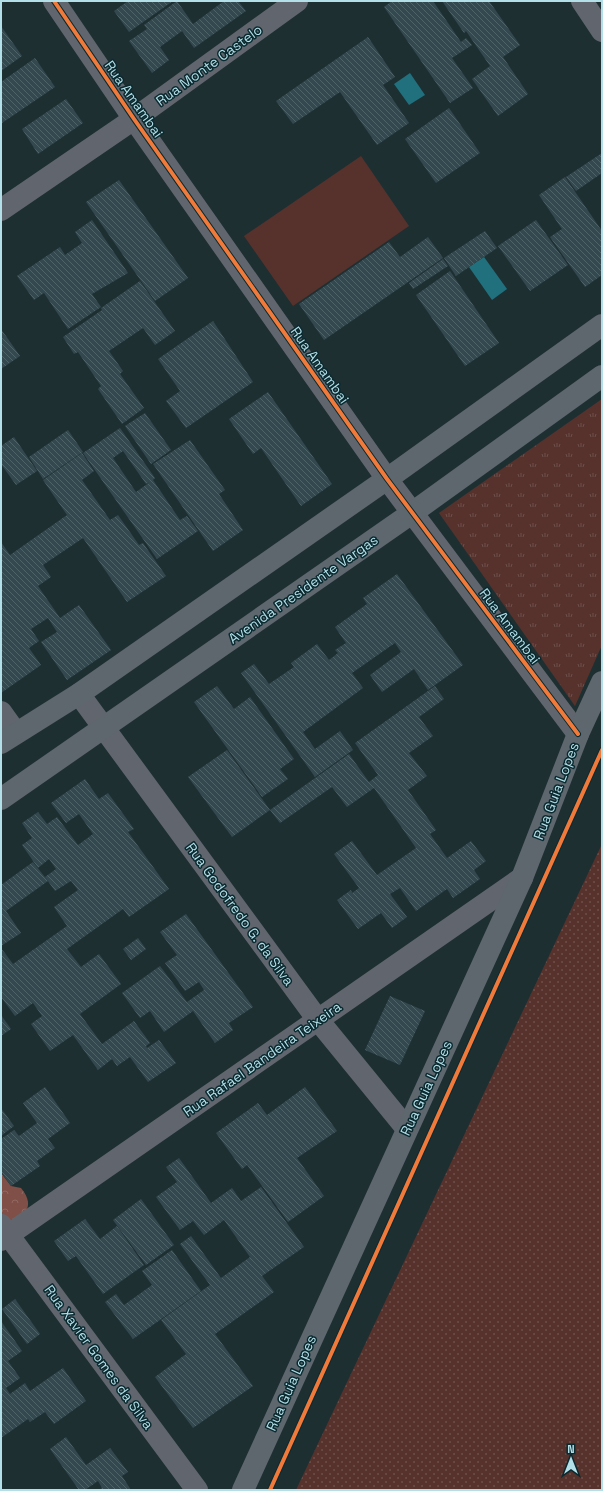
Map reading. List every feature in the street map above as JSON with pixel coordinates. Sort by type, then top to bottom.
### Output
[{"type":"main road","points":[[8,738],[79,694],[387,479],[602,325]]},
{"type":"main road","name":"Avenida Presidente Vargas","points":[[1,799],[412,513],[602,376]]},
{"type":"main road","name":"Rua Guia Lopes","points":[[243,1490],[522,878],[578,734],[602,682]]},
{"type":"street","name":"Rua Amambai","points":[[54,1],[134,119],[387,479],[578,734]]},
{"type":"street","name":"Rua Monte Castelo","points":[[1,210],[134,119],[297,1]]},
{"type":"street","points":[[582,1],[602,31]]},
{"type":"street","name":"Rua Godofredo G. da Silva","points":[[79,694],[318,1020],[407,1129]]},
{"type":"street","points":[[1,712],[8,738]]},
{"type":"street","name":"Rua Rafael Bandeira Teixeira","points":[[4,1233],[318,1020],[522,878]]},
{"type":"street","name":"Rua Xavier Gomes da Silva","points":[[4,1233],[197,1490]]},
{"type":"green space","points":[[361,156],[409,226],[293,306],[244,236]]},
{"type":"green space","points":[[602,399],[602,645],[575,706],[439,513]]},
{"type":"green space","points":[[602,844],[602,1490],[296,1490]]},
{"type":"green space","points":[[1,1173],[11,1186],[21,1188],[26,1195],[28,1207],[21,1215],[9,1221],[1,1222]]},
{"type":"water","points":[[410,73],[425,95],[409,105],[394,84]]},
{"type":"water","points":[[484,257],[507,289],[492,300],[469,267]]},
{"type":"building","points":[[128,1],[173,1],[129,32],[114,11]]},
{"type":"building","points":[[177,1],[193,24],[224,1],[238,1],[246,11],[194,48],[182,31],[160,47],[169,60],[152,73],[129,41],[147,29],[144,25]]},
{"type":"building","points":[[392,1],[433,1],[461,42],[466,38],[472,45],[452,58],[473,88],[450,103],[384,7]]},
{"type":"building","points":[[442,1],[489,1],[520,45],[503,57],[528,94],[498,116],[472,79],[490,66],[466,31],[464,33]]},
{"type":"building","points":[[1,26],[22,56],[1,71]]},
{"type":"building","points":[[368,37],[395,77],[383,85],[409,123],[377,145],[340,92],[293,124],[276,101]]},
{"type":"building","points":[[35,58],[55,87],[2,123],[1,82]]},
{"type":"building","points":[[66,99],[83,123],[38,154],[22,129]]},
{"type":"building","points":[[449,108],[480,153],[436,183],[405,139]]},
{"type":"building","points":[[602,153],[602,173],[576,191],[566,177]]},
{"type":"building","points":[[565,177],[602,231],[602,275],[585,287],[550,237],[562,229],[539,195]]},
{"type":"building","points":[[119,180],[188,278],[155,301],[86,202]]},
{"type":"building","points":[[92,220],[128,273],[92,294],[101,307],[68,329],[44,293],[34,300],[17,276],[60,247],[65,255],[82,243],[75,232]]},
{"type":"building","points":[[536,220],[568,265],[530,291],[498,246]]},
{"type":"building","points":[[485,231],[497,248],[456,276],[444,258]]},
{"type":"building","points":[[428,237],[443,258],[324,340],[299,304],[389,242],[400,257]]},
{"type":"building","points":[[443,259],[448,266],[413,289],[409,283]]},
{"type":"building","points":[[450,271],[499,343],[465,366],[416,295]]},
{"type":"building","points":[[140,281],[175,331],[155,345],[143,328],[109,351],[123,371],[120,374],[144,408],[122,424],[98,389],[101,386],[78,352],[74,354],[63,337]]},
{"type":"building","points":[[213,321],[253,382],[186,428],[166,401],[180,391],[158,359]]},
{"type":"building","points":[[1,329],[20,356],[1,369]]},
{"type":"building","points":[[268,392],[332,484],[301,506],[261,448],[253,454],[229,419]]},
{"type":"building","points":[[145,413],[171,450],[151,464],[125,426]]},
{"type":"building","points":[[120,428],[155,478],[153,480],[180,520],[187,516],[198,531],[157,559],[83,453]],"holes":[[[123,451],[146,484],[150,482],[136,492],[113,458]]]},
{"type":"building","points":[[68,430],[83,452],[43,479],[29,457]]},
{"type":"building","points":[[14,437],[37,471],[16,485],[1,464],[1,446]]},
{"type":"building","points":[[190,440],[225,490],[219,494],[243,530],[213,551],[153,464]]},
{"type":"building","points":[[82,453],[94,471],[82,480],[110,520],[118,515],[139,545],[143,543],[166,576],[127,602],[83,538],[43,565],[51,577],[38,586],[60,618],[79,605],[111,650],[67,680],[41,642],[57,632],[48,618],[31,629],[39,641],[29,648],[41,665],[1,693],[1,542],[10,555],[67,515],[43,480]]},
{"type":"building","points":[[397,574],[463,665],[428,690],[414,669],[382,692],[370,675],[401,652],[395,643],[352,673],[363,688],[303,732],[315,749],[340,731],[353,750],[315,777],[241,673],[254,664],[269,684],[294,667],[291,663],[317,644],[329,660],[338,653],[335,650],[346,643],[335,627],[367,604],[363,598]]},
{"type":"building","points":[[217,686],[234,709],[250,697],[294,759],[280,769],[288,779],[262,797],[194,702]]},
{"type":"building","points":[[435,686],[444,699],[419,717],[433,736],[409,753],[427,776],[408,790],[436,830],[430,834],[447,858],[471,841],[486,861],[474,870],[480,879],[453,898],[447,889],[416,911],[400,888],[390,894],[407,917],[392,928],[381,913],[358,929],[337,900],[351,890],[352,893],[359,888],[334,854],[352,841],[377,875],[416,848],[374,788],[347,807],[332,787],[280,823],[270,810],[349,754],[369,782],[378,775],[355,743]]},
{"type":"building","points":[[227,750],[270,810],[232,837],[188,777]]},
{"type":"building","points":[[85,779],[99,799],[108,793],[134,829],[128,832],[169,889],[129,917],[123,909],[67,949],[81,967],[99,954],[121,984],[80,1014],[102,1044],[134,1021],[150,1043],[146,1046],[147,1048],[159,1040],[176,1063],[148,1082],[130,1057],[117,1066],[112,1059],[98,1070],[73,1035],[50,1051],[31,1024],[42,1016],[33,1003],[15,1016],[1,997],[1,948],[13,964],[67,926],[54,907],[78,890],[71,881],[55,891],[45,877],[56,869],[49,859],[38,868],[22,845],[32,838],[22,823],[38,812],[47,824],[57,817],[78,845],[93,834],[79,814],[66,823],[51,803]]},
{"type":"building","points":[[33,862],[48,881],[6,911],[21,933],[1,946],[1,885]]},
{"type":"building","points":[[186,914],[253,1007],[229,1023],[233,1030],[215,1043],[193,1011],[164,1032],[150,1011],[140,1018],[122,993],[160,966],[187,1002],[204,990],[199,982],[185,991],[165,963],[177,955],[160,932]]},
{"type":"building","points":[[138,938],[146,949],[131,960],[123,949]]},
{"type":"building","points":[[390,996],[425,1011],[400,1065],[365,1050]]},
{"type":"building","points":[[1,1015],[11,1029],[1,1036]]},
{"type":"building","points":[[45,1087],[70,1123],[48,1139],[55,1148],[37,1161],[40,1166],[11,1186],[1,1172],[1,1139],[14,1130],[19,1136],[37,1123],[23,1103]]},
{"type":"building","points":[[305,1087],[337,1131],[297,1158],[324,1196],[288,1222],[247,1165],[242,1169],[216,1133],[258,1103],[267,1115]]},
{"type":"building","points":[[1,1108],[14,1126],[1,1136]]},
{"type":"building","points":[[179,1158],[211,1203],[232,1188],[241,1201],[261,1187],[304,1247],[262,1276],[274,1292],[215,1334],[253,1386],[193,1428],[155,1377],[186,1354],[161,1320],[210,1285],[180,1244],[191,1236],[221,1278],[250,1257],[224,1220],[204,1235],[193,1221],[180,1230],[156,1197],[177,1182],[166,1167]]},
{"type":"building","points":[[141,1199],[174,1245],[146,1265],[113,1220]]},
{"type":"building","points":[[85,1219],[100,1239],[117,1226],[144,1265],[103,1294],[76,1256],[68,1261],[54,1241]]},
{"type":"building","points":[[172,1250],[201,1291],[133,1339],[105,1302],[116,1294],[124,1305],[152,1285],[142,1271]]},
{"type":"building","points":[[15,1299],[40,1334],[27,1344],[2,1309]]},
{"type":"building","points":[[1,1321],[22,1351],[8,1361],[20,1378],[6,1388],[10,1394],[25,1383],[30,1391],[63,1368],[86,1401],[54,1424],[45,1412],[30,1422],[28,1419],[1,1438]]},
{"type":"building","points":[[66,1437],[86,1465],[110,1448],[128,1472],[122,1476],[131,1490],[99,1490],[102,1488],[98,1481],[85,1490],[79,1490],[50,1449]]},
{"type":"cycle path","points":[[54,1],[134,119],[387,479],[578,734]]},
{"type":"cycle path","points":[[270,1490],[602,750]]}]
